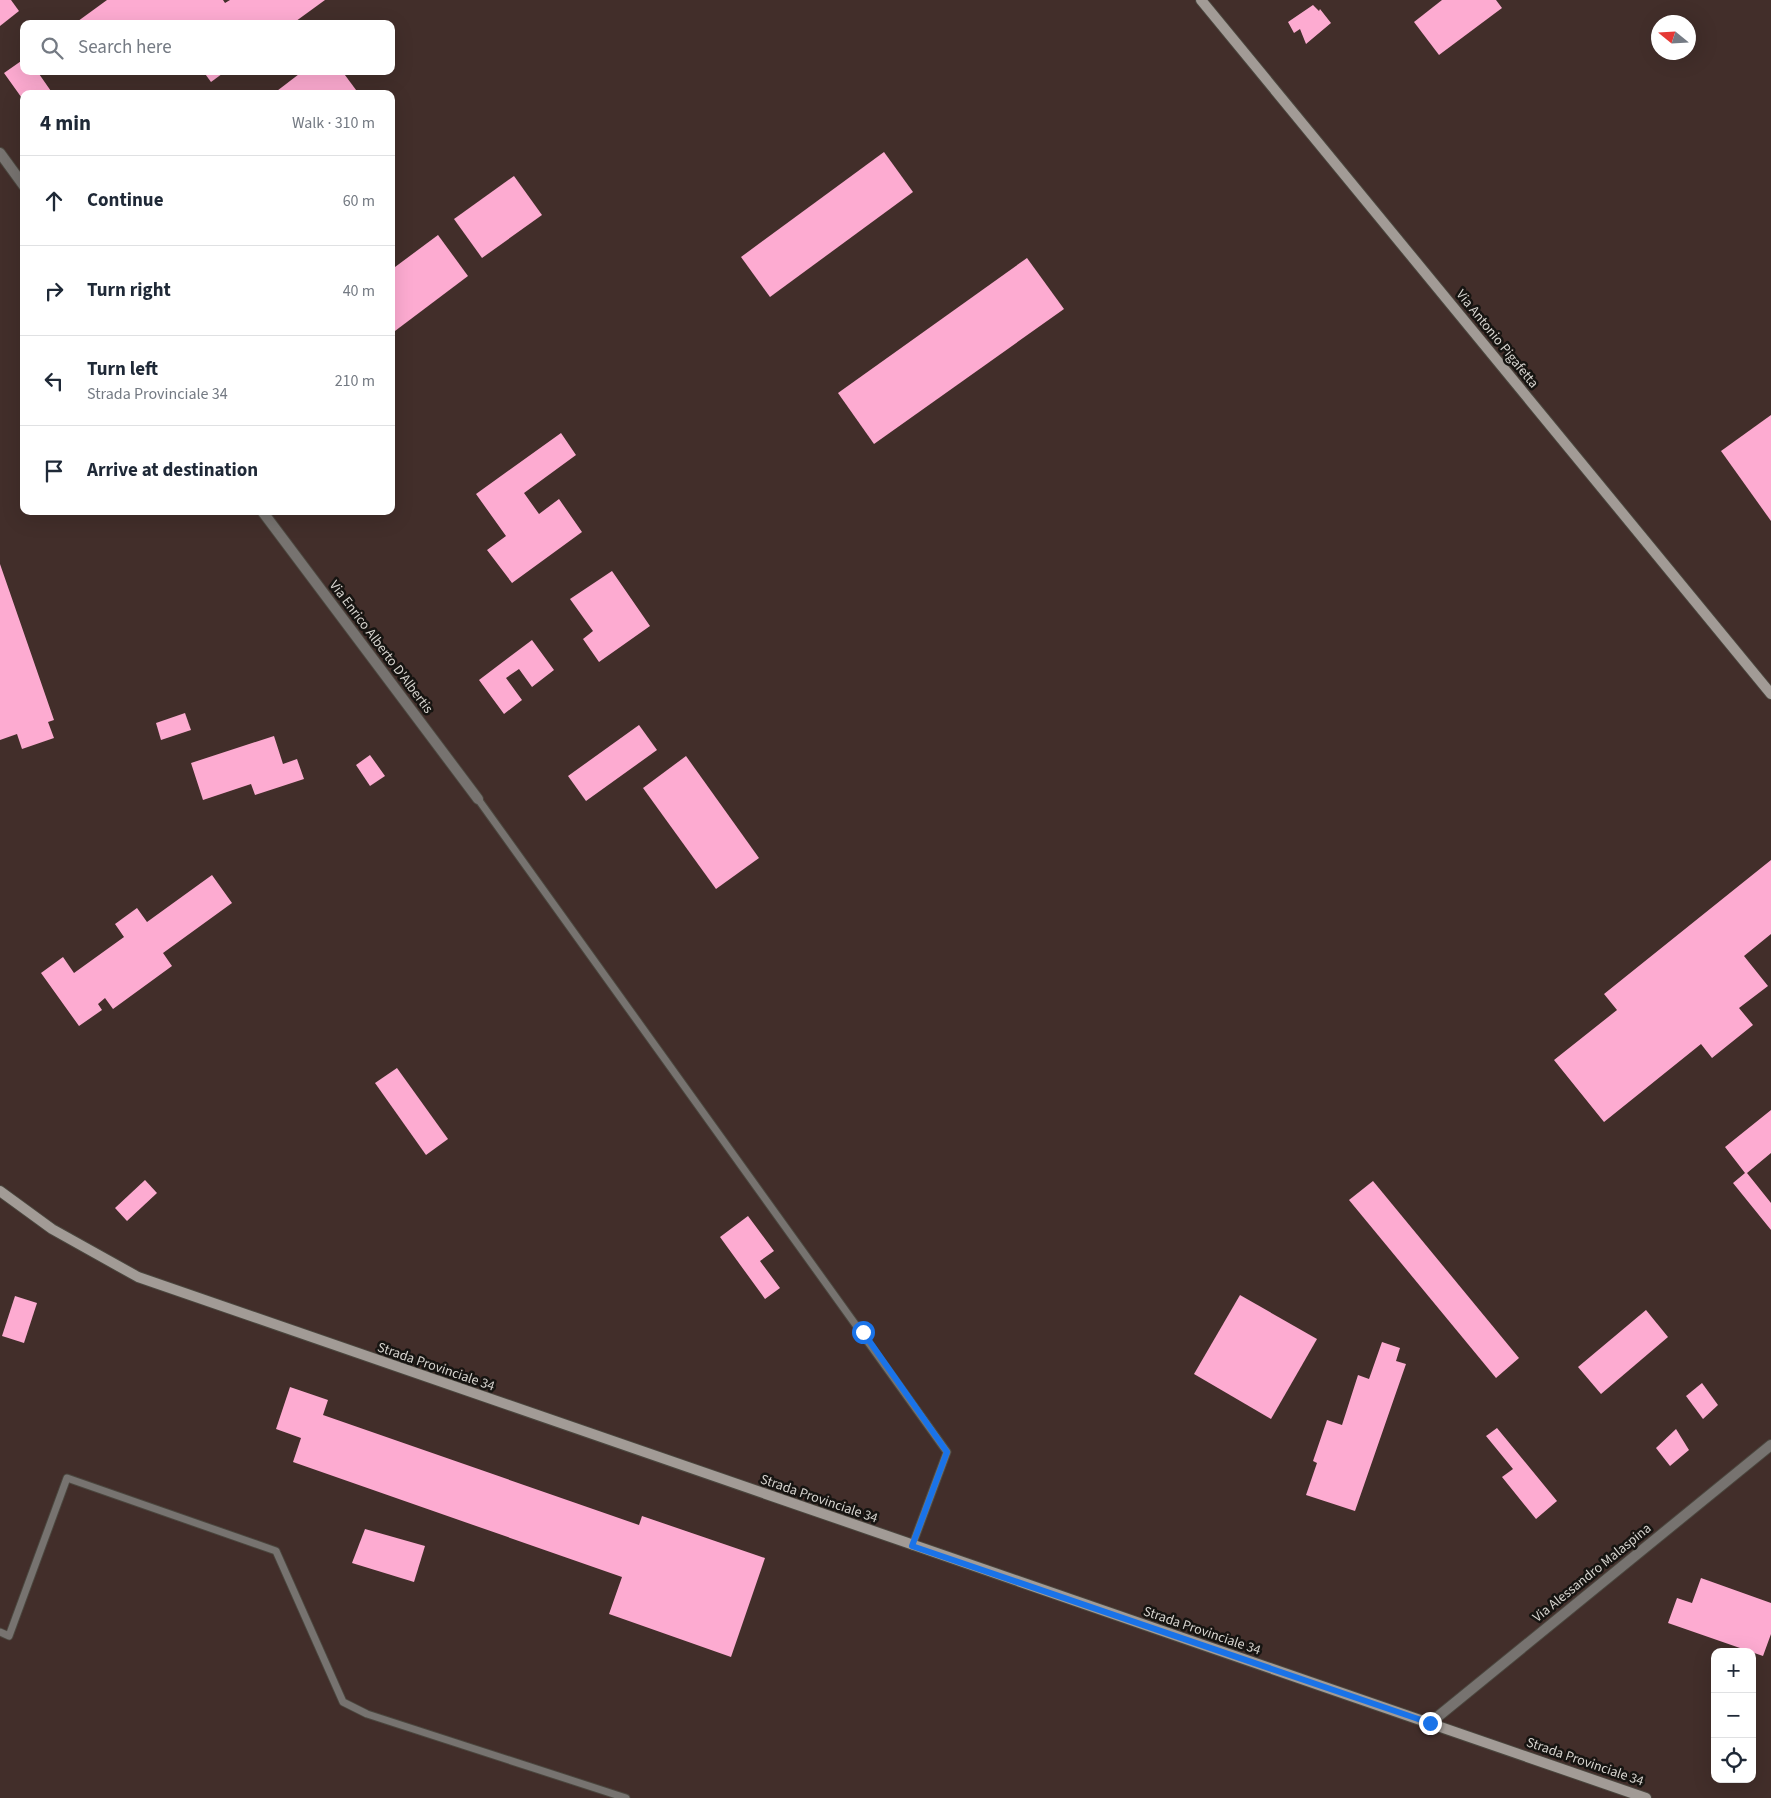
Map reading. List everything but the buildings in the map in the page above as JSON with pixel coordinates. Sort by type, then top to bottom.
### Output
[{"type":"main road","name":"Via Antonio Pigafetta","points":[[1201,0],[1771,694]]},
{"type":"main road","name":"Strada Provinciale 34","points":[[0,1191],[52,1230],[138,1277],[912,1546],[1646,1798]]},
{"type":"street","points":[[0,153],[20,180]]},
{"type":"street","name":"Via Enrico Alberto D'Albertis","points":[[265,515],[478,799]]},
{"type":"street","name":"Via Alessandro Malaspina","points":[[1430,1723],[1771,1445]]},
{"type":"lane","points":[[478,799],[947,1452],[912,1546]]},
{"type":"lane","points":[[0,1632],[9,1636],[67,1478],[276,1551],[343,1702],[367,1714],[626,1798]]},
{"type":"shaded area","points":[[0,0],[1771,0],[1771,1798],[0,1798]]},
{"type":"route","points":[[863,1332],[947,1452],[912,1546],[1430,1723]]}]
